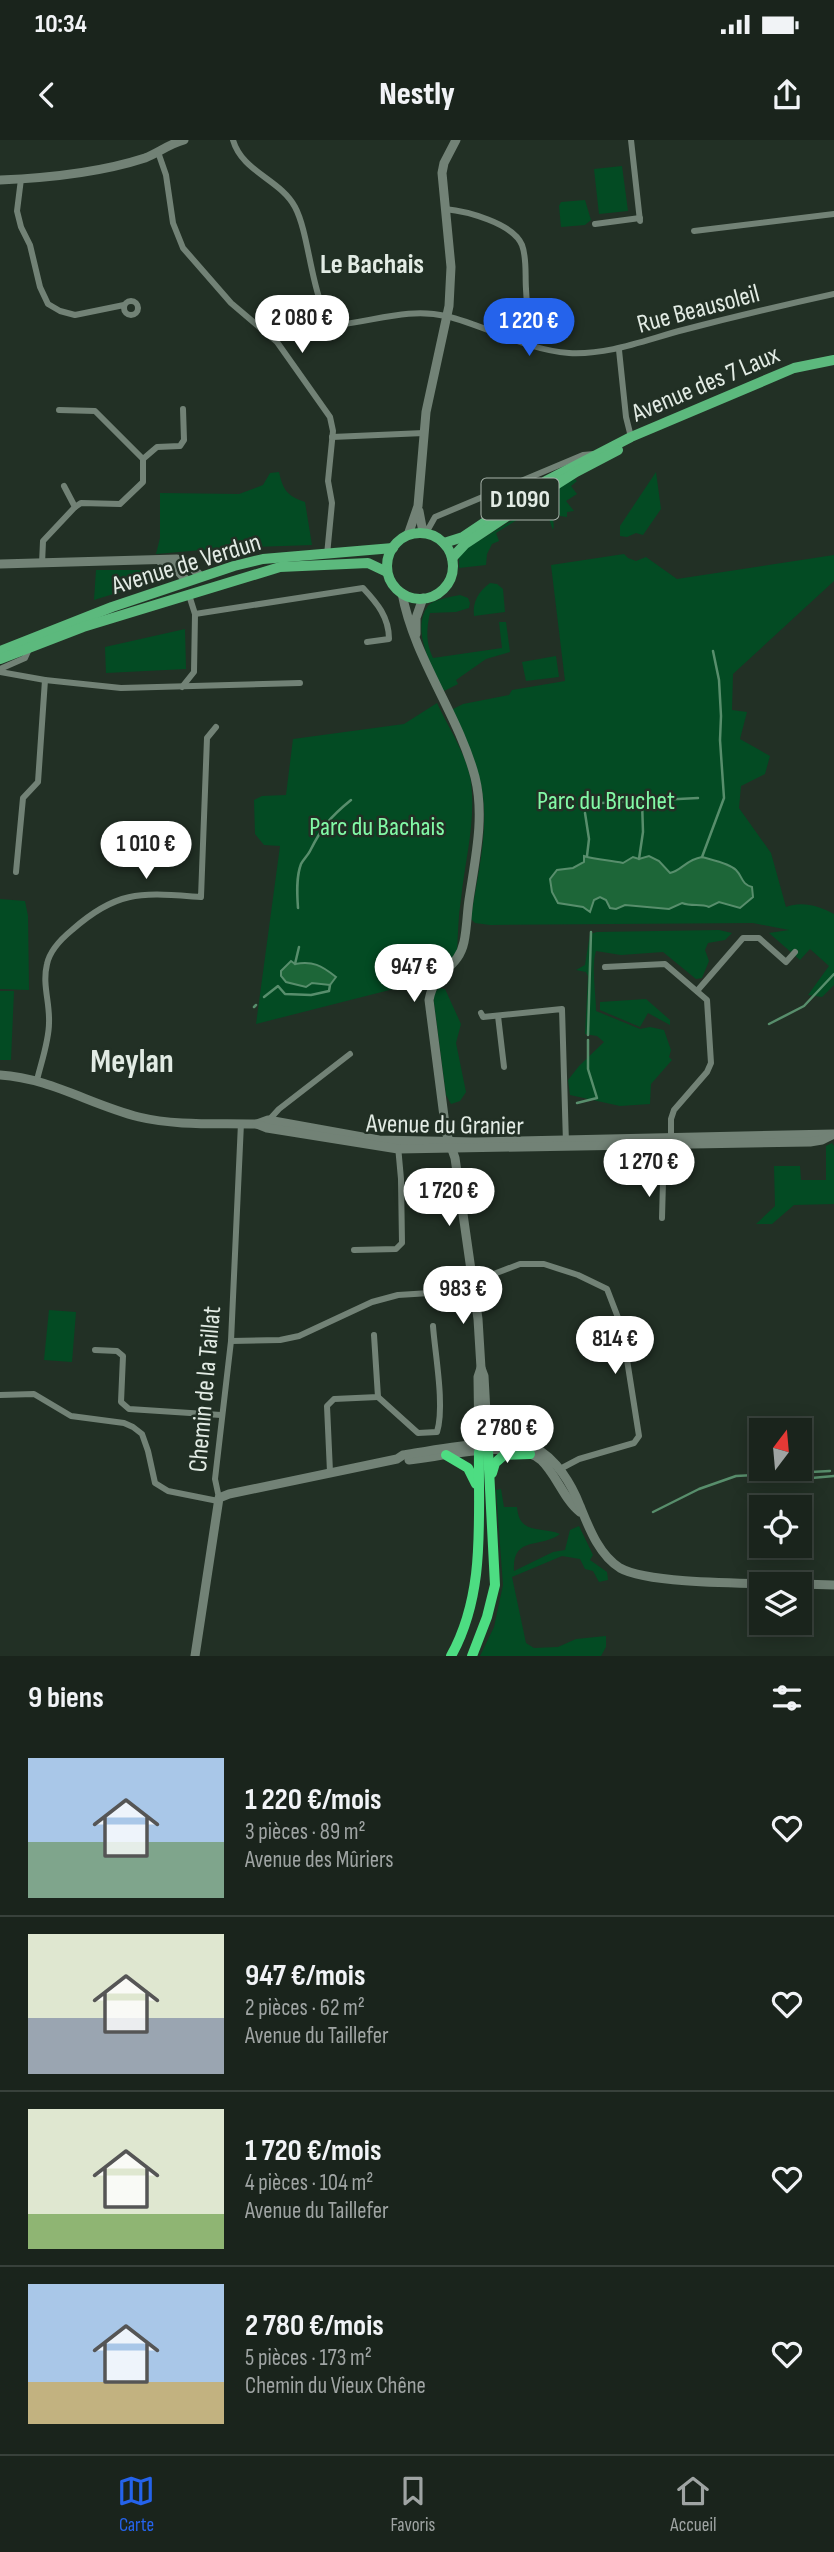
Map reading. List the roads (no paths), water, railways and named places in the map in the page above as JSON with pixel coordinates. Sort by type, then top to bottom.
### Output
[{"type":"highway","points":[[472,1656],[487,1617],[495,1585],[489,1486],[483,1448]]},
{"type":"highway","points":[[451,1656],[467,1619],[477,1580],[478,1494],[483,1448]]},
{"type":"highway","points":[[489,1486],[495,1463],[501,1456],[530,1454]]},
{"type":"highway","points":[[446,1455],[468,1468],[478,1494]]},
{"type":"main road","name":"Avenue des 7 Laux","points":[[444,543],[463,537],[546,481],[631,437],[794,368],[834,360]]},
{"type":"main road","name":"D 1090","points":[[452,558],[465,544],[576,472],[655,429]]},
{"type":"main road","points":[[426,533],[444,543],[452,558],[453,569],[447,585],[439,593],[423,598],[402,593],[387,572],[388,556],[408,535],[426,533]]},
{"type":"main road","name":"Avenue de Verdun","points":[[0,651],[186,580],[263,559],[393,548]]},
{"type":"main road","name":"Avenue de Verdun","points":[[0,659],[83,627],[280,567],[368,563],[387,572]]},
{"type":"main road","points":[[194,593],[200,576]]},
{"type":"main road","points":[[186,580],[194,593]]},
{"type":"street","points":[[0,180],[52,176],[110,166],[143,158],[163,146],[184,140]]},
{"type":"street","points":[[233,140],[236,151],[247,164],[284,190],[295,206],[303,226],[322,306],[327,319],[335,325],[386,315],[423,313],[447,316],[526,343],[566,353],[618,350]]},
{"type":"street","points":[[408,535],[418,506],[426,412],[447,316],[451,267],[444,163],[456,140]]},
{"type":"street","points":[[595,224],[640,220],[631,140]]},
{"type":"street","points":[[163,146],[173,223],[183,248],[231,303],[277,342],[330,417],[332,437],[328,481],[332,503],[327,555]]},
{"type":"street","points":[[21,179],[17,211],[30,245],[40,287],[48,304],[75,315],[124,304]]},
{"type":"street","points":[[445,209],[458,210],[508,229],[518,237],[523,250],[528,329],[526,343]]},
{"type":"street","points":[[694,231],[834,214]]},
{"type":"street","name":"Rue Beausoleil","points":[[631,437],[618,350],[685,329],[834,294]]},
{"type":"street","points":[[59,410],[95,411],[144,459]]},
{"type":"street","points":[[41,564],[43,541],[75,507],[82,503],[120,504],[143,482],[144,459],[157,447],[180,446],[184,440],[183,410]]},
{"type":"street","points":[[332,437],[424,433]]},
{"type":"street","name":"Avenue des 7 Laux","points":[[435,517],[583,455],[596,454]]},
{"type":"street","points":[[64,486],[75,507]]},
{"type":"street","points":[[418,506],[427,515],[435,517],[426,533],[422,527],[418,506]]},
{"type":"street","points":[[0,564],[177,559],[187,562],[200,576]]},
{"type":"street","points":[[153,560],[173,565],[186,580]]},
{"type":"street","points":[[195,611],[363,588],[387,619],[389,629],[389,639],[367,642]]},
{"type":"street","points":[[182,687],[194,672],[194,593]]},
{"type":"street","points":[[402,593],[406,616],[416,643],[470,763],[480,807],[464,940],[457,959],[438,975],[433,983],[429,1000],[446,1132],[456,1171],[473,1282],[481,1368],[478,1377],[483,1448]]},
{"type":"street","points":[[416,643],[416,618],[423,598]]},
{"type":"street","points":[[0,670],[24,658],[30,646]]},
{"type":"street","points":[[0,670],[46,680],[121,688],[300,683]]},
{"type":"street","points":[[16,872],[23,798],[38,782],[46,680]]},
{"type":"street","points":[[37,1080],[49,1023],[44,986],[47,961],[57,945],[92,912],[120,897],[156,894],[201,897],[207,738],[216,727]]},
{"type":"street","points":[[697,991],[743,938],[759,938],[786,962],[795,952]]},
{"type":"street","points":[[605,967],[665,964],[707,1000],[712,1063],[674,1110],[671,1119],[671,1142]]},
{"type":"street","points":[[481,1013],[483,1017],[562,1009],[566,1142]]},
{"type":"street","points":[[498,1016],[504,1067]]},
{"type":"street","points":[[268,1124],[279,1109],[350,1054]]},
{"type":"street","name":"Avenue du Granier","points":[[0,1075],[37,1080],[140,1117],[163,1121],[268,1124],[398,1145],[671,1142],[834,1134]]},
{"type":"street","name":"Chemin de la Taillat","points":[[195,1656],[218,1499],[215,1479],[231,1340],[241,1123]]},
{"type":"street","points":[[354,1250],[396,1249],[402,1244],[398,1145]]},
{"type":"street","points":[[662,1218],[663,1181]]},
{"type":"street","points":[[231,1340],[281,1340],[299,1336],[372,1302],[398,1296],[420,1295],[473,1282],[520,1264],[544,1264],[578,1275],[607,1289],[622,1328],[639,1436],[635,1443],[579,1459],[560,1469]]},
{"type":"street","points":[[374,1335],[378,1397],[418,1433],[437,1432],[438,1386],[433,1326]]},
{"type":"street","points":[[95,1350],[117,1351],[122,1356],[121,1402],[129,1409],[221,1415]]},
{"type":"street","points":[[0,1395],[34,1394],[71,1416],[124,1423],[133,1427],[142,1434],[155,1483],[169,1490],[218,1499],[415,1453],[483,1448],[514,1450],[541,1460],[576,1509],[583,1513]]},
{"type":"street","points":[[330,1472],[327,1406],[334,1399],[378,1397]]},
{"type":"street","points":[[397,1459],[403,1461],[515,1443],[530,1445],[548,1456],[560,1469],[604,1552],[612,1562],[633,1574],[648,1577],[749,1582]]},
{"type":"street","points":[[812,1584],[834,1585]]},
{"type":"waterway","points":[[702,857],[724,798],[719,680],[713,651]]},
{"type":"waterway","points":[[601,803],[698,798]]},
{"type":"waterway","points":[[298,908],[297,891],[301,864],[327,823],[351,800]]},
{"type":"waterway","points":[[639,859],[643,832],[642,801]]},
{"type":"waterway","points":[[585,813],[589,839],[587,856]]},
{"type":"waterway","points":[[588,1035],[591,932]]},
{"type":"waterway","points":[[295,964],[299,947]]},
{"type":"waterway","points":[[769,1024],[804,1006],[834,974]]},
{"type":"waterway","points":[[264,997],[278,986],[285,994],[311,995],[329,991],[330,985]]},
{"type":"waterway","points":[[577,1103],[597,1098],[588,1069],[588,1040]]},
{"type":"waterway","points":[[653,1512],[699,1489],[736,1476],[830,1471]]},
{"type":"waterway","points":[[812,1478],[834,1476]]},
{"type":"district","name":"Le Bachais","points":[[372,263]]},
{"type":"district","name":"Meylan","points":[[132,1060]]},
{"type":"park label","name":"Parc du Bruchet","points":[[606,800]]},
{"type":"park label","name":"Parc du Bachais","points":[[377,826]]}]
